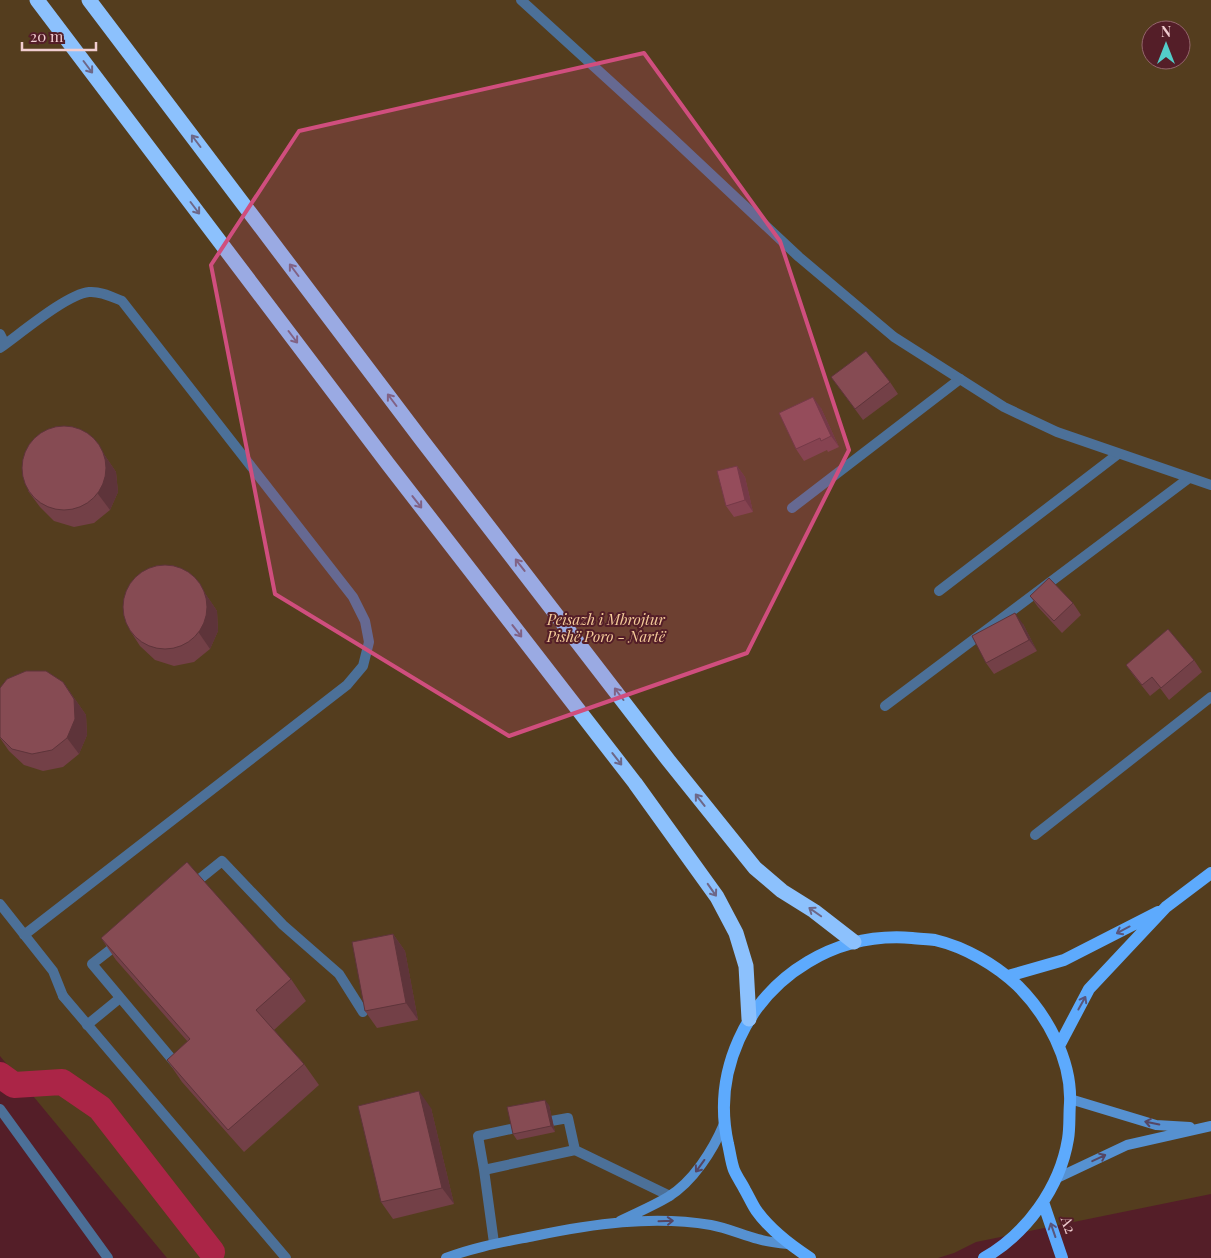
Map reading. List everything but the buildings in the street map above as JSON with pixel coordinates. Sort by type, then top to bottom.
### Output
[{"type":"highway","points":[[37,0],[388,464],[635,783],[717,897],[736,933],[746,966],[749,1019]]},
{"type":"highway","points":[[89,0],[415,431],[755,868],[782,891],[814,911],[854,942]]},
{"type":"main road","points":[[1008,976],[1064,960],[1166,907],[1211,873]]},
{"type":"main road","points":[[1058,1046],[1089,990],[1166,907]]},
{"type":"main road","points":[[810,1258],[788,1244],[756,1211],[734,1170],[724,1124],[724,1088],[733,1052],[749,1019],[769,992],[794,970],[822,953],[854,942],[894,936],[935,940],[973,954],[1008,976],[1029,997],[1046,1020],[1058,1046],[1066,1072],[1070,1099],[1068,1140],[1055,1179],[1043,1202],[1023,1228],[997,1250],[984,1258]]},
{"type":"main road","points":[[1070,1099],[1156,1125],[1206,1127]]},
{"type":"main road","points":[[617,1223],[670,1196],[695,1173],[715,1145],[724,1124]]},
{"type":"main road","points":[[1055,1179],[1127,1145],[1206,1127]]},
{"type":"main road","name":"A2","points":[[1043,1202],[1062,1258]]},
{"type":"main road","points":[[446,1258],[494,1243],[588,1225],[617,1223],[675,1221],[712,1226],[760,1240],[788,1244]]},
{"type":"street","points":[[521,0],[799,257],[894,337],[1004,407],[1057,432],[1211,485]]},
{"type":"street","points":[[2,342],[71,296],[89,292],[106,294],[122,302],[353,598],[365,621],[369,642],[363,666],[347,685],[24,935]]},
{"type":"street","points":[[792,508],[960,379]]},
{"type":"street","points":[[940,591],[1118,454]]},
{"type":"street","points":[[885,706],[1190,478]]},
{"type":"street","points":[[1034,835],[1211,697]]},
{"type":"street","points":[[184,892],[222,861],[283,925],[339,974],[363,1012]]},
{"type":"street","points":[[0,904],[53,971],[63,996],[286,1258]]},
{"type":"street","points":[[130,934],[92,964],[176,1064]]},
{"type":"street","points":[[88,1025],[120,998]]},
{"type":"street","points":[[0,1109],[108,1258]]},
{"type":"street","points":[[494,1243],[478,1136],[568,1118],[575,1150]]},
{"type":"street","points":[[484,1170],[575,1150],[670,1196]]},
{"type":"highlighted area","points":[[644,53],[780,241],[849,450],[747,653],[509,736],[275,594],[211,265],[299,131]]},
{"type":"green space","name":"Peisazh i Mbrojtur Pishë Poro - Nartë","points":[[0,0],[1211,0],[1211,1194],[976,1242],[954,1253],[938,1258],[167,1258],[0,1056]]},
{"type":"waterway","points":[[0,1075],[14,1085],[62,1082],[100,1108],[212,1252]]}]
